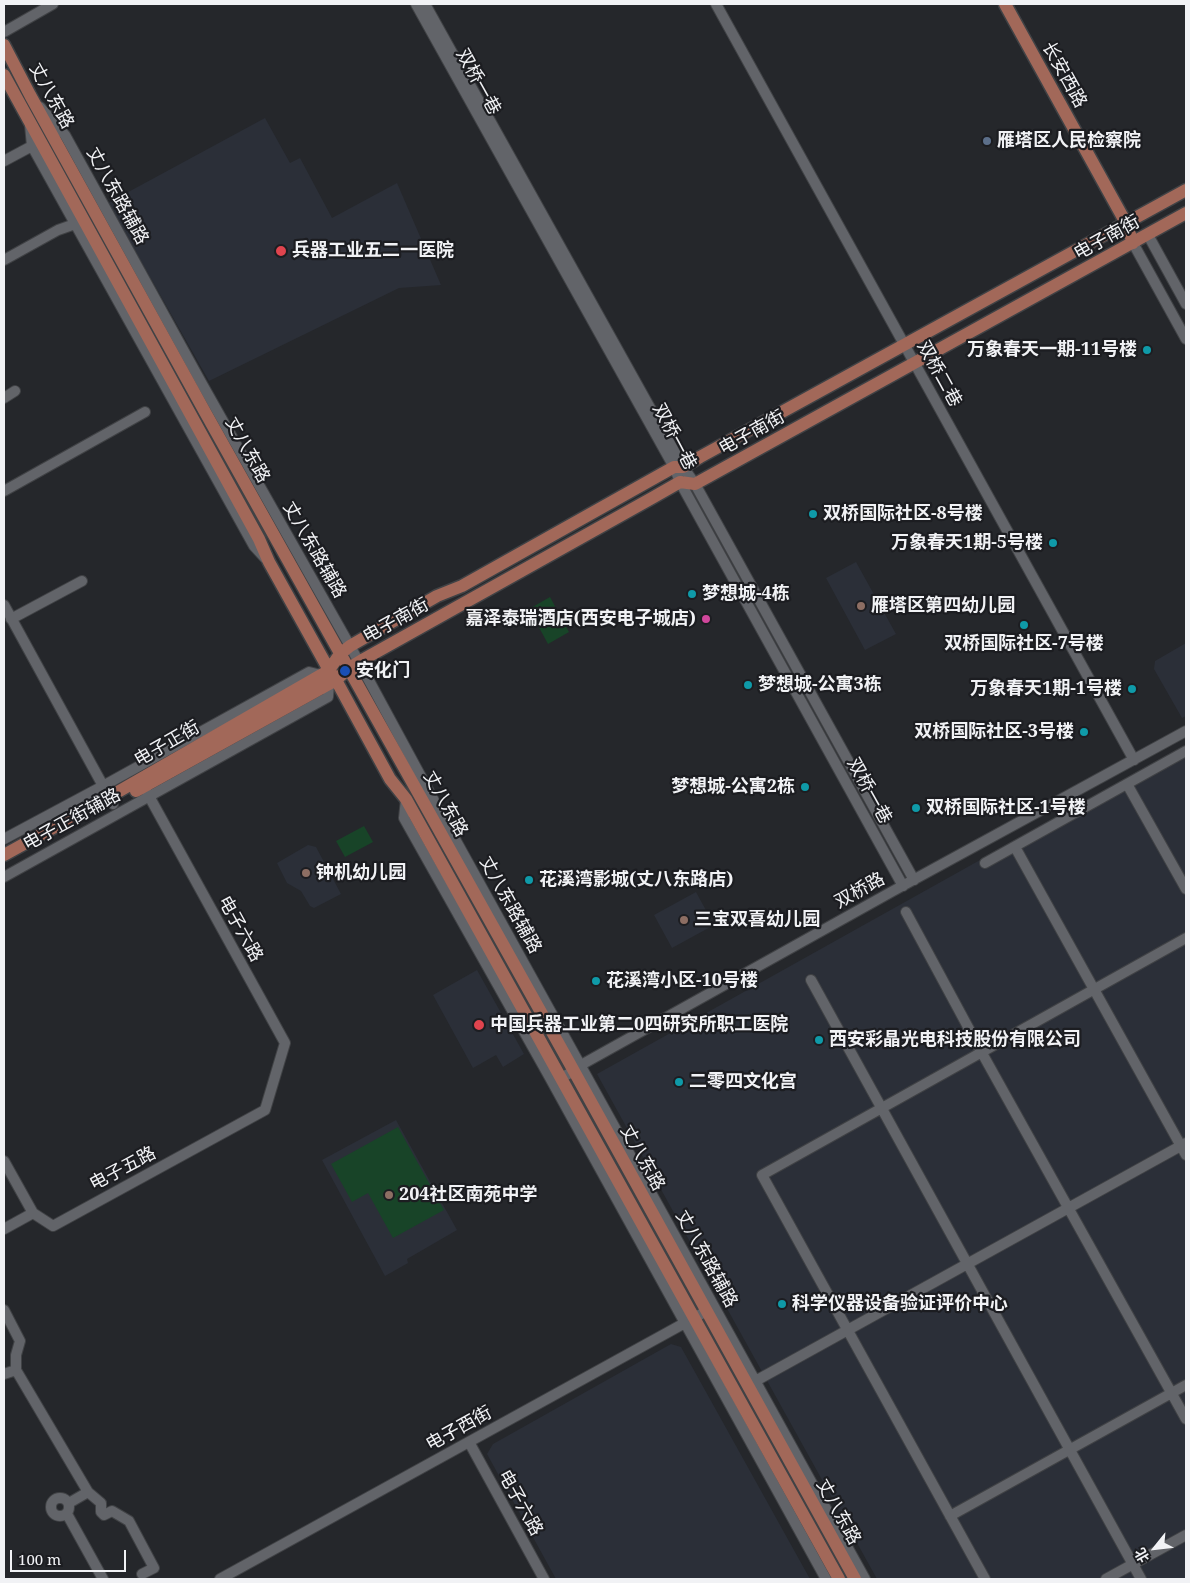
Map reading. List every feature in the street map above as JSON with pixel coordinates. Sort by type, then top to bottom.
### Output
[{"type":"main road","name":"长安西路","points":[[1005,4],[1130,221],[1148,235]]},
{"type":"main road","name":"长安西路","points":[[1014,4],[1130,221],[1133,243]]},
{"type":"main road","name":"丈八东路","points":[[4,45],[30,95],[152,305],[354,665],[751,1383],[855,1579]]},
{"type":"main road","name":"丈八东路","points":[[4,75],[260,539],[269,562],[329,677],[390,778],[406,799],[436,865],[689,1321],[839,1579]]},
{"type":"main road","name":"电子南街","points":[[345,650],[437,596],[462,586],[1186,190]]},
{"type":"main road","name":"电子南街","points":[[695,484],[1186,213]]},
{"type":"main road","name":"电子南街","points":[[329,677],[354,665],[680,482]]},
{"type":"main road","points":[[680,482],[695,484]]},
{"type":"main road","name":"电子正街","points":[[4,864],[109,796],[146,792],[329,677],[345,650]]},
{"type":"main road","name":"电子正街","points":[[4,855],[329,677]]},
{"type":"street","points":[[4,32],[53,4]]},
{"type":"street","name":"双桥一巷","points":[[416,4],[678,467],[695,484],[914,880]]},
{"type":"street","name":"双桥一巷","points":[[425,4],[678,467],[680,482],[903,886]]},
{"type":"street","name":"双桥二巷","points":[[716,4],[1134,760]]},
{"type":"street","points":[[30,124],[32,146],[254,546],[269,562]]},
{"type":"street","points":[[4,161],[32,146]]},
{"type":"street","points":[[4,260],[58,230],[75,224]]},
{"type":"street","points":[[1148,235],[1186,304]]},
{"type":"street","points":[[1133,243],[1186,338]]},
{"type":"street","points":[[4,398],[15,391]]},
{"type":"street","points":[[4,491],[145,412]]},
{"type":"street","points":[[11,619],[82,581]]},
{"type":"street","points":[[4,605],[109,796]]},
{"type":"street","name":"双桥路","points":[[557,1081],[577,1068],[903,886],[1186,731]]},
{"type":"street","points":[[985,863],[1186,751]]},
{"type":"street","points":[[1127,784],[1186,889]]},
{"type":"street","name":"电子正街辅路","points":[[4,877],[146,792]]},
{"type":"street","name":"电子六路","points":[[146,792],[284,1043],[271,1091]]},
{"type":"street","name":"电子正街辅路","points":[[4,839],[109,796]]},
{"type":"street","points":[[865,1579],[751,1383],[1068,1208],[1184,1148],[1015,847]]},
{"type":"street","points":[[906,912],[982,1053],[1186,1419]]},
{"type":"street","points":[[985,1579],[762,1175],[1186,938]]},
{"type":"street","points":[[812,980],[1141,1579]]},
{"type":"street","name":"电子五路","points":[[33,1213],[52,1226],[265,1110],[271,1091]]},
{"type":"street","points":[[4,1161],[33,1213],[4,1229]]},
{"type":"street","name":"电子西街","points":[[220,1579],[710,1309]]},
{"type":"street","points":[[4,1310],[20,1341],[16,1355],[16,1370],[88,1492],[102,1503],[101,1512],[104,1514],[112,1511],[129,1521],[154,1568],[142,1574]]},
{"type":"street","points":[[689,1321],[826,1579]]},
{"type":"street","points":[[4,1374],[16,1370]]},
{"type":"street","points":[[950,1516],[1186,1385]]},
{"type":"street","name":"电子六路","points":[[469,1442],[544,1579]]},
{"type":"street","points":[[69,1503],[88,1492]]},
{"type":"street","points":[[67,1514],[57,1516],[51,1506],[53,1501],[59,1498],[63,1498],[69,1503]]},
{"type":"street","points":[[69,1503],[67,1514],[103,1579]]},
{"type":"street","points":[[1106,1579],[1186,1535]]},
{"type":"shaded area","name":"兵器工业五二一医院","points":[[265,118],[290,163],[300,158],[332,218],[397,183],[441,285],[399,288],[209,381],[108,203]]},
{"type":"shaded area","name":"雁塔区第四幼儿园","points":[[856,562],[896,634],[865,650],[826,578]]},
{"type":"shaded area","points":[[1186,643],[1186,716],[1182,718],[1154,669],[1155,661]]},
{"type":"shaded area","points":[[1186,745],[1186,1579],[877,1579],[597,1074]]},
{"type":"shaded area","name":"钟机幼儿园","points":[[308,845],[316,847],[341,894],[314,908],[310,906],[301,891],[287,883],[277,863]]},
{"type":"shaded area","name":"三宝双喜幼儿园","points":[[696,892],[714,925],[672,948],[654,915]]},
{"type":"shaded area","name":"中国兵器工业第二0四研究所职工医院","points":[[477,970],[524,1054],[503,1067],[496,1055],[473,1068],[433,995]]},
{"type":"shaded area","name":"204社区南苑中学","points":[[396,1120],[457,1230],[407,1259],[408,1263],[385,1276],[322,1160]]},
{"type":"shaded area","points":[[671,1344],[681,1347],[810,1579],[556,1579],[487,1454],[493,1444]]},
{"type":"green space","points":[[550,597],[569,632],[548,644],[529,609]]},
{"type":"green space","points":[[364,826],[373,842],[345,857],[336,841]]},
{"type":"green space","points":[[398,1127],[444,1210],[393,1238],[368,1193],[352,1202],[331,1164]]},
{"type":"place","name":"雁塔区人民检察院","points":[[987,141]]},
{"type":"place","name":"兵器工业五二一医院","points":[[281,251]]},
{"type":"place","name":"万象春天一期-11号楼","points":[[1147,350]]},
{"type":"place","name":"双桥国际社区-8号楼","points":[[813,514]]},
{"type":"place","name":"万象春天1期-5号楼","points":[[1053,543]]},
{"type":"place","name":"梦想城-4栋","points":[[692,594]]},
{"type":"place","name":"雁塔区第四幼儿园","points":[[861,606]]},
{"type":"place","name":"嘉泽泰瑞酒店(西安电子城店)","points":[[706,619]]},
{"type":"place","name":"双桥国际社区-7号楼","points":[[1024,625]]},
{"type":"place","name":"安化门","points":[[345,671]]},
{"type":"place","name":"梦想城-公寓3栋","points":[[748,685]]},
{"type":"place","name":"万象春天1期-1号楼","points":[[1132,689]]},
{"type":"place","name":"双桥国际社区-3号楼","points":[[1084,732]]},
{"type":"place","name":"梦想城-公寓2栋","points":[[805,787]]},
{"type":"place","name":"双桥国际社区-1号楼","points":[[916,808]]},
{"type":"place","name":"钟机幼儿园","points":[[306,873]]},
{"type":"place","name":"花溪湾影城(丈八东路店)","points":[[529,880]]},
{"type":"place","name":"三宝双喜幼儿园","points":[[684,920]]},
{"type":"place","name":"花溪湾小区-10号楼","points":[[596,981]]},
{"type":"place","name":"中国兵器工业第二0四研究所职工医院","points":[[479,1025]]},
{"type":"place","name":"西安彩晶光电科技股份有限公司","points":[[819,1040]]},
{"type":"place","name":"二零四文化宫","points":[[679,1082]]},
{"type":"place","name":"204社区南苑中学","points":[[389,1195]]},
{"type":"place","name":"科学仪器设备验证评价中心","points":[[782,1304]]}]
